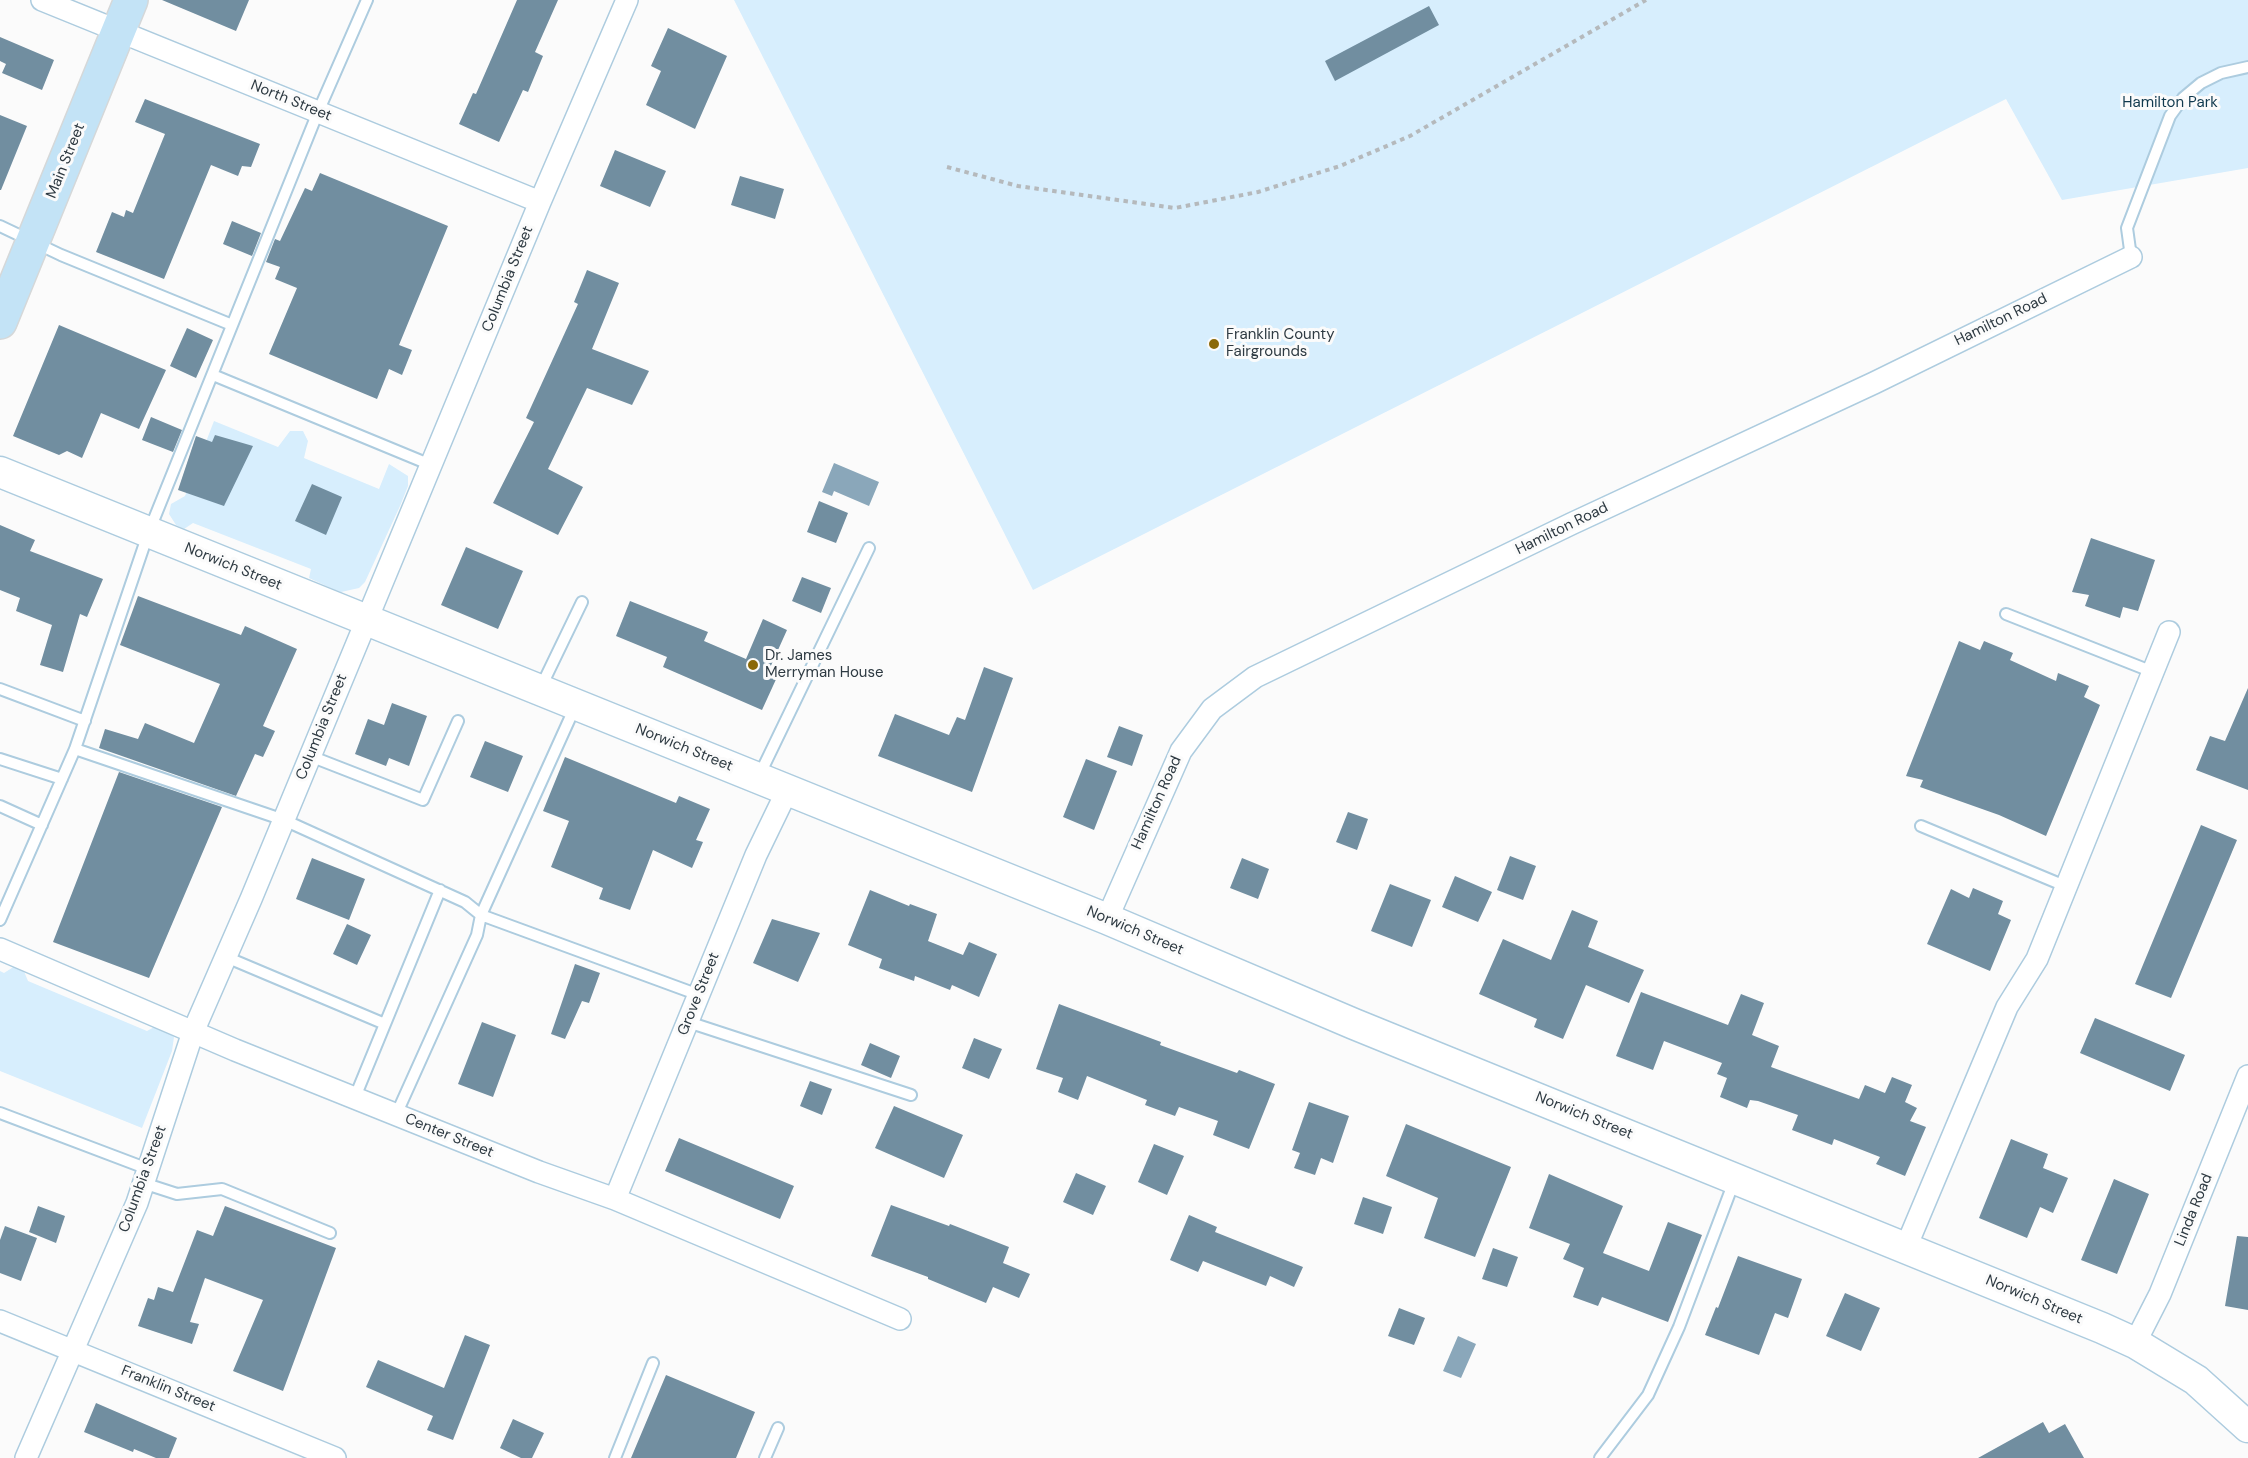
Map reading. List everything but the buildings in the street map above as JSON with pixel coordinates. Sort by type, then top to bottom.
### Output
[{"type":"main road","name":"Main Street","points":[[0,322],[131,0]]},
{"type":"main road","name":"Norwich Street","points":[[0,472],[148,534],[540,689],[1107,919],[1354,1024],[2135,1343],[2196,1380],[2248,1427]]},
{"type":"street","name":"North Street","points":[[42,0],[540,202]]},
{"type":"street","name":"Columbia Street","points":[[26,1458],[146,1176],[193,1032],[284,820],[540,202],[627,0]]},
{"type":"street","name":"Hamilton Road","points":[[1107,919],[1181,751],[1212,709],[1255,677],[1571,524],[1875,382],[2131,257]]},
{"type":"street","points":[[1906,1248],[2007,1007],[2037,959],[2169,632]]},
{"type":"street","name":"Grove Street","points":[[615,1199],[756,855],[787,791]]},
{"type":"street","name":"Center Street","points":[[0,949],[193,1032],[396,1115],[615,1199],[900,1319]]},
{"type":"street","name":"Linda Road","points":[[2135,1343],[2160,1294],[2248,1076]]},
{"type":"street","name":"Franklin Street","points":[[0,1321],[335,1458]]},
{"type":"lane","points":[[0,920],[75,749],[148,534],[318,112],[367,0]]},
{"type":"lane","points":[[2131,257],[2127,228],[2170,116],[2183,98],[2201,83],[2221,73],[2248,67]]},
{"type":"lane","points":[[0,226],[32,242],[232,325]]},
{"type":"lane","points":[[213,375],[431,465]]},
{"type":"lane","points":[[758,779],[869,548]]},
{"type":"lane","points":[[540,689],[582,602]]},
{"type":"lane","points":[[2006,614],[2153,672]]},
{"type":"lane","points":[[0,689],[85,721]]},
{"type":"lane","points":[[396,1115],[477,935],[481,915],[577,704]]},
{"type":"lane","points":[[310,756],[423,800],[458,721]]},
{"type":"lane","points":[[75,749],[284,820],[465,902],[481,915],[699,995]]},
{"type":"lane","points":[[0,759],[62,779]]},
{"type":"lane","points":[[0,806],[42,825]]},
{"type":"lane","points":[[1922,826],[2066,886]]},
{"type":"lane","points":[[355,1097],[440,890]]},
{"type":"lane","points":[[226,957],[386,1024]]},
{"type":"lane","points":[[688,1022],[910,1095]]},
{"type":"lane","points":[[0,1113],[146,1176],[177,1194],[222,1189],[330,1233]]},
{"type":"lane","points":[[1600,1458],[1648,1395],[1679,1327],[1735,1179]]},
{"type":"lane","points":[[615,1458],[653,1363]]},
{"type":"lane","points":[[765,1458],[778,1428]]},
{"type":"path","points":[[947,167],[1018,186],[1175,208],[1258,192],[1340,166],[1410,136],[1646,0]]},
{"type":"green space","name":"Franklin County Fairgrounds","points":[[734,0],[2248,0],[2248,168],[2062,200],[2006,99],[1033,590]]},
{"type":"green space","points":[[214,421],[278,447],[290,431],[303,431],[308,441],[304,458],[379,489],[389,464],[408,476],[408,486],[400,506],[365,582],[359,588],[341,592],[335,590],[309,578],[311,569],[193,523],[184,529],[176,525],[169,514],[171,504],[185,496]]},
{"type":"green space","points":[[15,966],[23,969],[28,981],[147,1031],[158,1025],[167,1028],[174,1037],[172,1051],[142,1128],[0,1071],[0,971],[4,973]]},
{"type":"shaded area","points":[[834,463],[879,482],[869,506],[834,491],[832,496],[822,492]]},
{"type":"shaded area","points":[[1458,1336],[1476,1344],[1461,1378],[1443,1371]]},
{"type":"place","name":"Franklin County Fairgrounds","points":[[1214,344]]},
{"type":"place","name":"Dr. James Merryman House","points":[[753,665]]},
{"type":"park label","name":"Hamilton Park","points":[[2170,103]]}]
